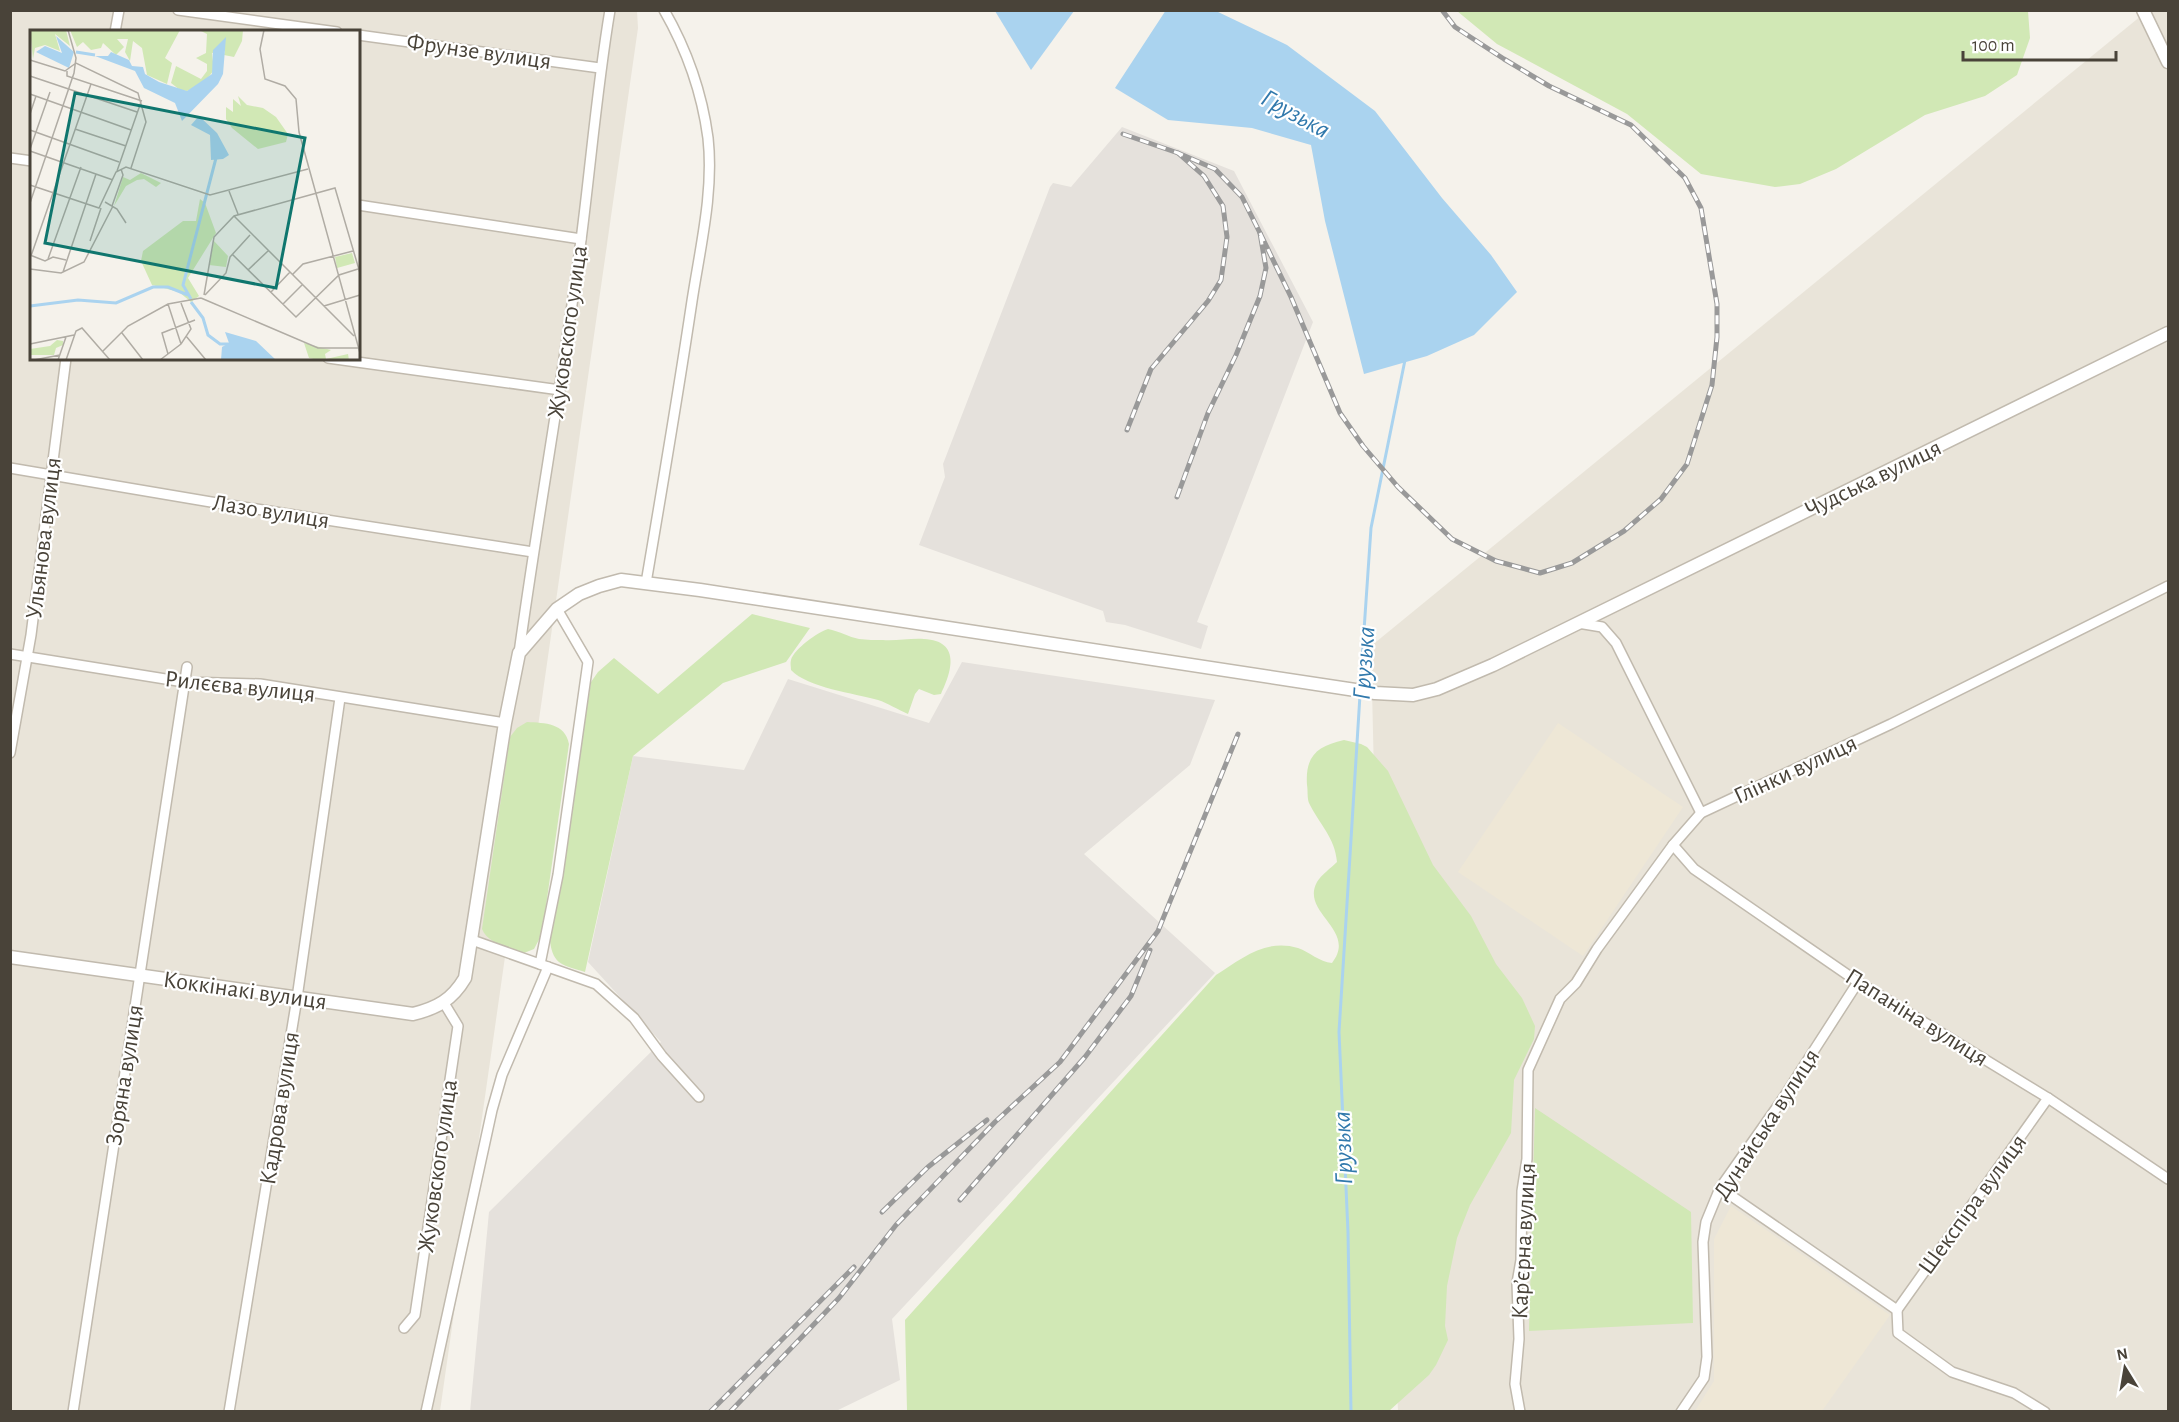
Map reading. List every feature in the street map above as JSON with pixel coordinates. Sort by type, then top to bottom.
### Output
[{"type":"street","points":[[115,30],[119,10]]},
{"type":"street","points":[[177,10],[322,30]]},
{"type":"street","name":"Жуковского улица","points":[[519,653],[560,390],[581,239],[600,68],[610,10]]},
{"type":"street","points":[[646,583],[671,439],[708,193],[708,139],[695,81],[682,44],[664,10]]},
{"type":"street","points":[[2143,10],[2169,62]]},
{"type":"street","name":"Фрунзе вулиця","points":[[360,34],[600,68]]},
{"type":"street","points":[[10,158],[30,160]]},
{"type":"street","points":[[360,206],[581,239]]},
{"type":"street","name":"Чудська вулиця","points":[[519,653],[557,609],[579,594],[621,580],[1375,693],[1413,694],[1437,689],[1493,665],[2169,333]]},
{"type":"street","name":"Ульянова вулиця","points":[[10,753],[27,657],[66,360]]},
{"type":"street","points":[[342,360],[560,390]]},
{"type":"street","name":"Лазо вулиця","points":[[10,468],[533,552]]},
{"type":"street","name":"Глінки вулиця","points":[[1528,1070],[1560,999],[1576,983],[1597,949],[1673,845],[1701,813],[1922,709],[2169,586]]},
{"type":"street","points":[[426,1412],[497,1092],[544,966],[588,662],[557,609]]},
{"type":"street","points":[[1578,623],[1602,627],[1616,643],[1701,813]]},
{"type":"street","points":[[519,653],[505,723],[472,940],[596,984],[634,1018],[662,1056],[699,1097]]},
{"type":"street","name":"Рилєєва вулиця","points":[[10,654],[183,682],[260,684],[505,723]]},
{"type":"street","name":"Зоряна вулиця","points":[[73,1412],[187,667]]},
{"type":"street","name":"Кадрова вулиця","points":[[229,1412],[297,998],[340,698]]},
{"type":"street","name":"Папаніна вулиця","points":[[1673,845],[1694,869],[1858,982],[2048,1098],[2169,1179]]},
{"type":"street","name":"Коккінакі вулиця","points":[[10,957],[413,1014],[444,1003],[456,992],[465,978],[472,940]]},
{"type":"street","name":"Дунайська вулиця","points":[[1681,1412],[1704,1378],[1707,1357],[1703,1242],[1706,1222],[1720,1188],[1782,1100],[1858,982]]},
{"type":"street","name":"Жуковского улица","points":[[404,1328],[416,1315],[458,1026],[444,1003]]},
{"type":"street","name":"Кар’єрна вулиця","points":[[1520,1412],[1515,1384],[1519,1339],[1517,1283],[1521,1260],[1522,1191],[1527,1159],[1528,1070]]},
{"type":"street","name":"Шекспіра вулиця","points":[[1897,1310],[2048,1098]]},
{"type":"street","points":[[1720,1188],[1897,1310],[1898,1333],[1952,1372],[2014,1393],[2045,1412]]},
{"type":"shaded area","points":[[10,11],[637,11],[638,28],[440,1411],[11,1411]]},
{"type":"shaded area","points":[[2147,11],[2168,11],[2168,1411],[1398,1411],[1378,947],[1371,646]]},
{"type":"shaded area","points":[[1122,127],[1234,171],[1313,322],[1197,622],[1208,626],[1201,649],[1125,625],[1106,622],[1103,611],[919,545],[945,477],[943,464],[1050,187],[1053,183],[1071,187]]},
{"type":"shaded area","points":[[962,662],[1215,700],[1190,765],[1084,854],[1215,973],[892,1319],[900,1380],[836,1411],[470,1412],[489,1212],[661,1042],[588,962],[633,756],[744,770],[788,679],[929,723]]},
{"type":"shaded area","points":[[1558,723],[1683,807],[1583,956],[1458,872]]},
{"type":"shaded area","points":[[1731,1206],[1890,1315],[1822,1411],[1695,1411],[1714,1381],[1714,1239]]},
{"type":"green space","points":[[1457,11],[2028,11],[2030,38],[2017,75],[1985,96],[1925,115],[1836,169],[1800,184],[1775,187],[1701,174],[1627,114],[1497,44]]},
{"type":"green space","points":[[752,614],[810,628],[786,662],[723,683],[633,756],[585,972],[565,966],[554,955],[550,941],[591,682],[598,672],[614,658],[658,694]]},
{"type":"green space","points":[[828,629],[859,639],[924,639],[944,645],[949,651],[950,667],[941,694],[934,695],[919,689],[908,714],[878,700],[820,686],[791,670],[791,661],[797,651]]},
{"type":"green space","points":[[527,722],[559,728],[567,737],[569,744],[542,934],[534,949],[524,953],[494,942],[482,929],[510,737],[517,728]]},
{"type":"green space","points":[[1344,740],[1367,747],[1388,771],[1433,865],[1471,916],[1496,964],[1522,998],[1535,1026],[1534,1039],[1514,1080],[1511,1133],[1470,1205],[1457,1238],[1447,1286],[1445,1326],[1448,1340],[1436,1365],[1429,1375],[1389,1411],[907,1411],[905,1320],[1216,975],[1254,952],[1275,946],[1298,948],[1323,961],[1332,963],[1338,951],[1338,941],[1316,903],[1314,893],[1319,879],[1337,862],[1336,853],[1330,838],[1309,803],[1307,775],[1311,760],[1320,749]]},
{"type":"green space","points":[[1535,1108],[1691,1212],[1693,1323],[1529,1331]]},
{"type":"water","points":[[1166,10],[1216,11],[1287,45],[1375,111],[1442,198],[1491,255],[1517,292],[1474,335],[1427,356],[1364,374],[1325,221],[1311,145],[1252,128],[1168,120],[1115,88]]},
{"type":"water","points":[[995,11],[1074,11],[1031,70]]},
{"type":"waterway","name":"Грузька","points":[[1360,689],[1371,528],[1405,360]]},
{"type":"waterway","name":"Грузька","points":[[1351,1412],[1348,1232],[1339,1032],[1360,695]]},
{"type":"railway","points":[[1260,233],[1291,297],[1340,413],[1363,446],[1398,487],[1452,539],[1496,561],[1540,573],[1572,563],[1624,531],[1661,499],[1687,464],[1712,385],[1717,337],[1717,304],[1701,208],[1685,178],[1631,125],[1549,86],[1504,59],[1455,27],[1442,10]]},
{"type":"railway","points":[[1123,134],[1178,153],[1204,176],[1223,206],[1227,237],[1221,280],[1208,301],[1151,369],[1127,430]]},
{"type":"railway","points":[[1177,497],[1208,413],[1236,355],[1260,296],[1266,268],[1260,233],[1242,197],[1215,169],[1178,153]]},
{"type":"railway","points":[[730,1412],[839,1298],[896,1225],[995,1122],[1060,1062],[1158,931],[1238,734]]},
{"type":"railway","points":[[960,1200],[1085,1057],[1131,996],[1150,950]]},
{"type":"railway","points":[[882,1212],[928,1167],[987,1120]]},
{"type":"railway","points":[[710,1412],[854,1267]]}]
